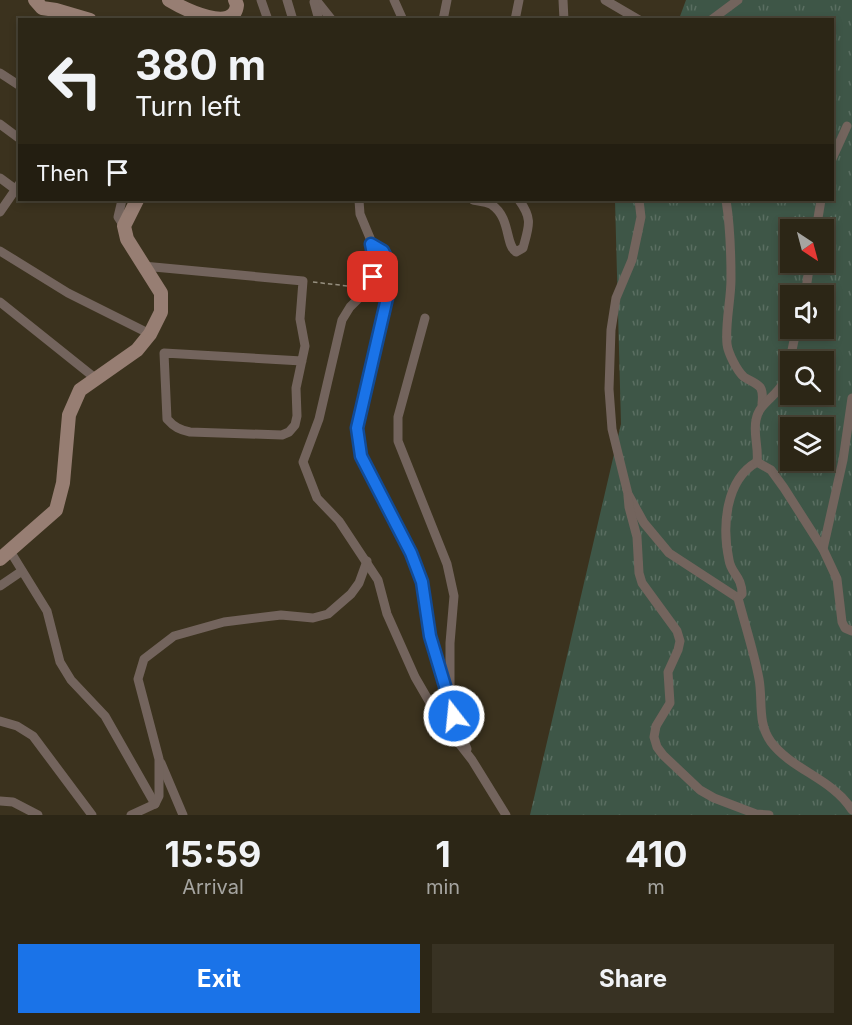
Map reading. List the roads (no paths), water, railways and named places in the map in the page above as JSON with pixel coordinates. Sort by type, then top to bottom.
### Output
[{"type":"main road","points":[[169,0],[197,13],[214,18],[230,18],[234,15],[237,5],[235,0]]},
{"type":"main road","points":[[38,4],[83,18]]},
{"type":"main road","points":[[5,555],[56,510],[63,483],[69,416],[80,390],[137,350],[150,334],[162,312],[161,293],[127,239],[124,226],[136,201]]},
{"type":"street","points":[[261,0],[267,18]]},
{"type":"street","points":[[287,0],[292,18]]},
{"type":"street","points":[[315,0],[319,18]]},
{"type":"street","points":[[315,0],[330,18]]},
{"type":"street","points":[[394,0],[402,18]]},
{"type":"street","points":[[443,18],[447,0]]},
{"type":"street","points":[[515,18],[519,0]]},
{"type":"street","points":[[563,0],[564,18]]},
{"type":"street","points":[[605,0],[636,18]]},
{"type":"street","points":[[714,18],[738,0]]},
{"type":"street","points":[[38,4],[59,18]]},
{"type":"street","points":[[1,75],[18,85]]},
{"type":"street","points":[[0,124],[18,138]]},
{"type":"street","points":[[834,155],[847,126]]},
{"type":"street","points":[[0,178],[17,186],[0,212]]},
{"type":"street","points":[[122,201],[118,217],[124,226]]},
{"type":"street","points":[[359,201],[360,214],[374,259],[373,277],[369,288],[350,307],[342,320],[319,419],[303,462],[317,498],[339,521],[378,580],[387,614],[415,677],[437,715],[472,760],[506,815]]},
{"type":"street","points":[[477,201],[492,205],[504,219],[509,231],[510,246],[516,252],[523,248],[530,221],[527,211],[520,201]]},
{"type":"street","points":[[639,201],[641,217],[632,260],[615,298],[611,330],[609,389],[612,429],[637,537],[639,573],[642,583],[677,631],[680,641],[668,672],[670,703],[656,726],[654,737],[663,755],[700,790],[714,798],[756,814],[769,815]]},
{"type":"street","points":[[726,201],[731,279],[727,346],[739,370],[744,376],[755,381],[763,393],[756,421],[759,453],[757,462],[736,481],[729,500],[726,532],[729,561],[741,580],[742,594],[738,598]]},
{"type":"street","points":[[818,219],[822,201]]},
{"type":"street","points":[[371,244],[383,251],[386,257],[387,298],[357,428],[361,456],[411,553],[422,582],[430,636],[454,716],[472,760]]},
{"type":"street","points":[[0,251],[68,293],[150,334]]},
{"type":"street","points":[[143,266],[303,281],[300,319],[305,346],[302,361],[296,388],[295,425],[289,432],[282,435],[182,430],[167,419],[164,353],[302,361]]},
{"type":"street","points":[[0,302],[95,378]]},
{"type":"street","points":[[424,318],[398,417],[399,441],[447,564],[454,596],[450,643],[450,700]]},
{"type":"street","points":[[762,404],[776,394],[783,382],[794,339]]},
{"type":"street","points":[[822,549],[843,460],[852,398]]},
{"type":"street","points":[[757,462],[771,470],[822,549],[837,579],[842,622],[845,628],[852,631]]},
{"type":"street","points":[[628,494],[644,523],[669,553],[738,598],[760,681],[762,720],[770,741],[779,751],[841,795],[852,810]]},
{"type":"street","points":[[5,555],[22,571],[47,611],[60,662],[72,680],[105,716],[155,804]]},
{"type":"street","points":[[183,815],[159,759],[138,679],[144,659],[174,636],[224,622],[281,615],[313,618],[328,614],[359,584],[367,561]]},
{"type":"street","points":[[0,586],[22,571]]},
{"type":"street","points":[[0,721],[17,726],[33,736],[92,815]]},
{"type":"street","points":[[131,815],[155,804],[159,796],[159,759]]},
{"type":"street","points":[[0,801],[13,802],[38,815]]}]
